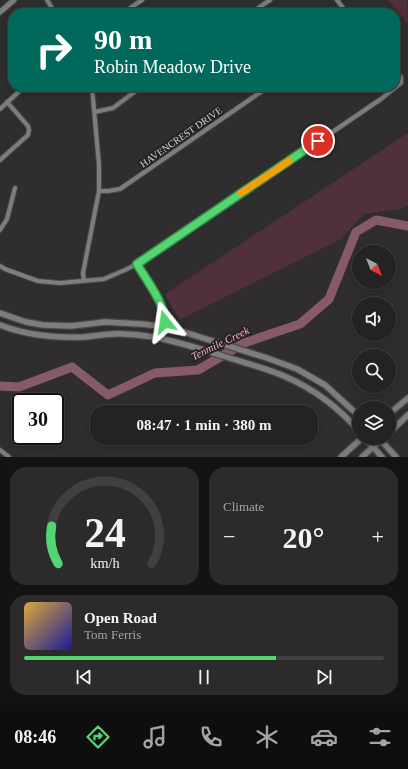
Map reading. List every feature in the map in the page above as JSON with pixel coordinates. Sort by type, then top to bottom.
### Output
[{"type":"main road","points":[[0,314],[26,322],[43,325],[71,326],[105,322],[163,327],[267,358],[297,369],[325,385],[352,410]]},
{"type":"main road","points":[[0,325],[32,333],[58,337],[140,334],[179,342],[284,376],[314,392],[333,406],[352,424]]},
{"type":"main road","points":[[396,408],[408,398]]},
{"type":"main road","points":[[396,426],[408,415]]},
{"type":"main road","points":[[341,457],[356,445]]},
{"type":"main road","points":[[386,445],[396,457]]},
{"type":"main road","points":[[362,457],[373,447],[382,457]]},
{"type":"street","points":[[0,12],[14,0]]},
{"type":"street","points":[[130,8],[142,0]]},
{"type":"street","points":[[258,8],[270,0]]},
{"type":"street","points":[[336,0],[343,8]]},
{"type":"street","points":[[0,109],[18,92]]},
{"type":"street","points":[[84,281],[83,273],[99,191],[99,165],[93,92]]},
{"type":"street","points":[[95,112],[113,108],[134,92]]},
{"type":"street","name":"HAVENCREST DRIVE","points":[[99,191],[120,189],[261,92]]},
{"type":"street","points":[[0,266],[38,281],[60,283],[104,279],[137,264],[390,92]]},
{"type":"street","points":[[0,160],[28,134],[29,130],[28,126],[7,102]]},
{"type":"street","points":[[0,230],[7,219],[15,188]]},
{"type":"street","points":[[137,264],[161,304],[165,316],[161,338]]},
{"type":"street","points":[[0,450],[9,457]]},
{"type":"shaded area","points":[[388,0],[407,0],[408,24],[400,14],[400,8],[395,8]]},
{"type":"shaded area","points":[[408,133],[408,205],[400,209],[364,214],[341,239],[179,320],[165,294]]},
{"type":"waterway","name":"Tenmile Creek","points":[[0,386],[19,387],[72,367],[108,395],[155,373],[198,370],[244,343],[300,324],[329,299],[356,232],[376,220],[408,226]]},
{"type":"slow traffic","points":[[241,193],[289,161]]},
{"type":"route","points":[[165,322],[165,316],[161,304],[137,264],[318,141]]}]
